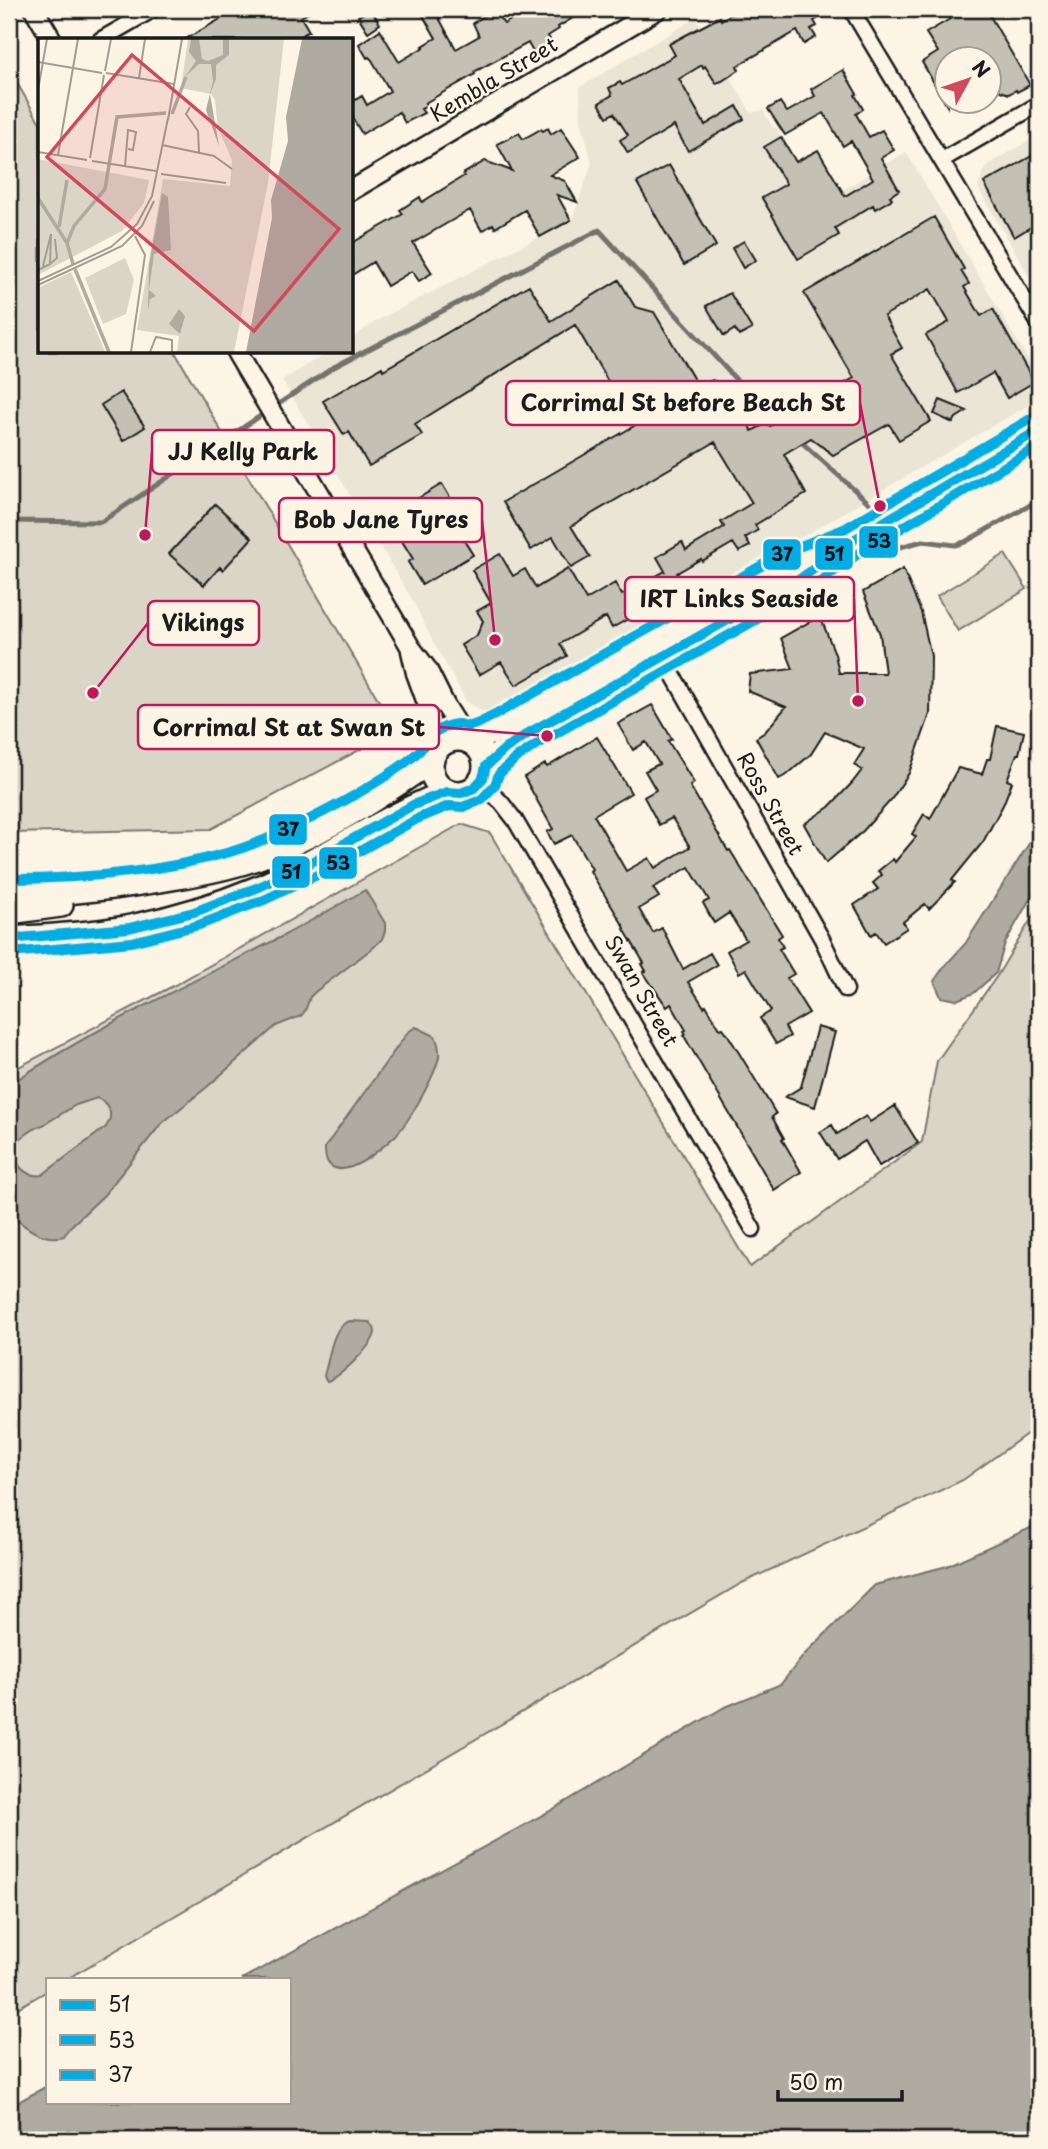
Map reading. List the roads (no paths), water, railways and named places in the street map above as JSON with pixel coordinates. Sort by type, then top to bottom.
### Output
[{"type":"main road","points":[[9,893],[48,893],[138,884],[234,865],[298,841],[364,806],[433,755],[442,744],[450,740],[469,741],[499,729],[800,579],[850,542],[1039,430]]},
{"type":"main road","points":[[9,939],[130,928],[194,912],[259,887],[308,864],[413,805],[447,792],[461,793],[474,788],[506,748],[658,649]]},
{"type":"main road","points":[[469,741],[481,751],[483,775]]},
{"type":"main road","points":[[433,755],[434,779],[447,792]]},
{"type":"main road","points":[[9,912],[91,901],[138,884]]},
{"type":"street","points":[[34,9],[51,38]]},
{"type":"street","points":[[103,38],[154,9]]},
{"type":"street","name":"Kembla Street","points":[[354,189],[658,9]]},
{"type":"street","points":[[851,9],[1039,324]]},
{"type":"street","points":[[942,160],[1039,104]]},
{"type":"street","points":[[237,354],[411,648],[427,668],[440,697],[469,741]]},
{"type":"street","points":[[411,648],[416,673],[427,703],[433,755]]},
{"type":"street","name":"Ross Street","points":[[658,649],[822,939],[846,990]]},
{"type":"street","name":"Swan Street","points":[[483,775],[515,820],[752,1229]]},
{"type":"waterway","points":[[9,521],[101,522],[334,367],[599,230],[751,396],[783,425]]},
{"type":"waterway","points":[[798,439],[869,503]]},
{"type":"waterway","points":[[893,540],[900,547],[923,541],[955,545],[1039,500]]},
{"type":"place","name":"Corrimal St before Beach St","points":[[880,506]]},
{"type":"place","name":"JJ Kelly Park","points":[[145,535]]},
{"type":"place","name":"Bob Jane Tyres","points":[[495,640]]},
{"type":"place","name":"Vikings","points":[[93,693]]},
{"type":"place","name":"IRT Links Seaside","points":[[858,701]]},
{"type":"place","name":"Corrimal St at Swan St","points":[[547,736]]}]
